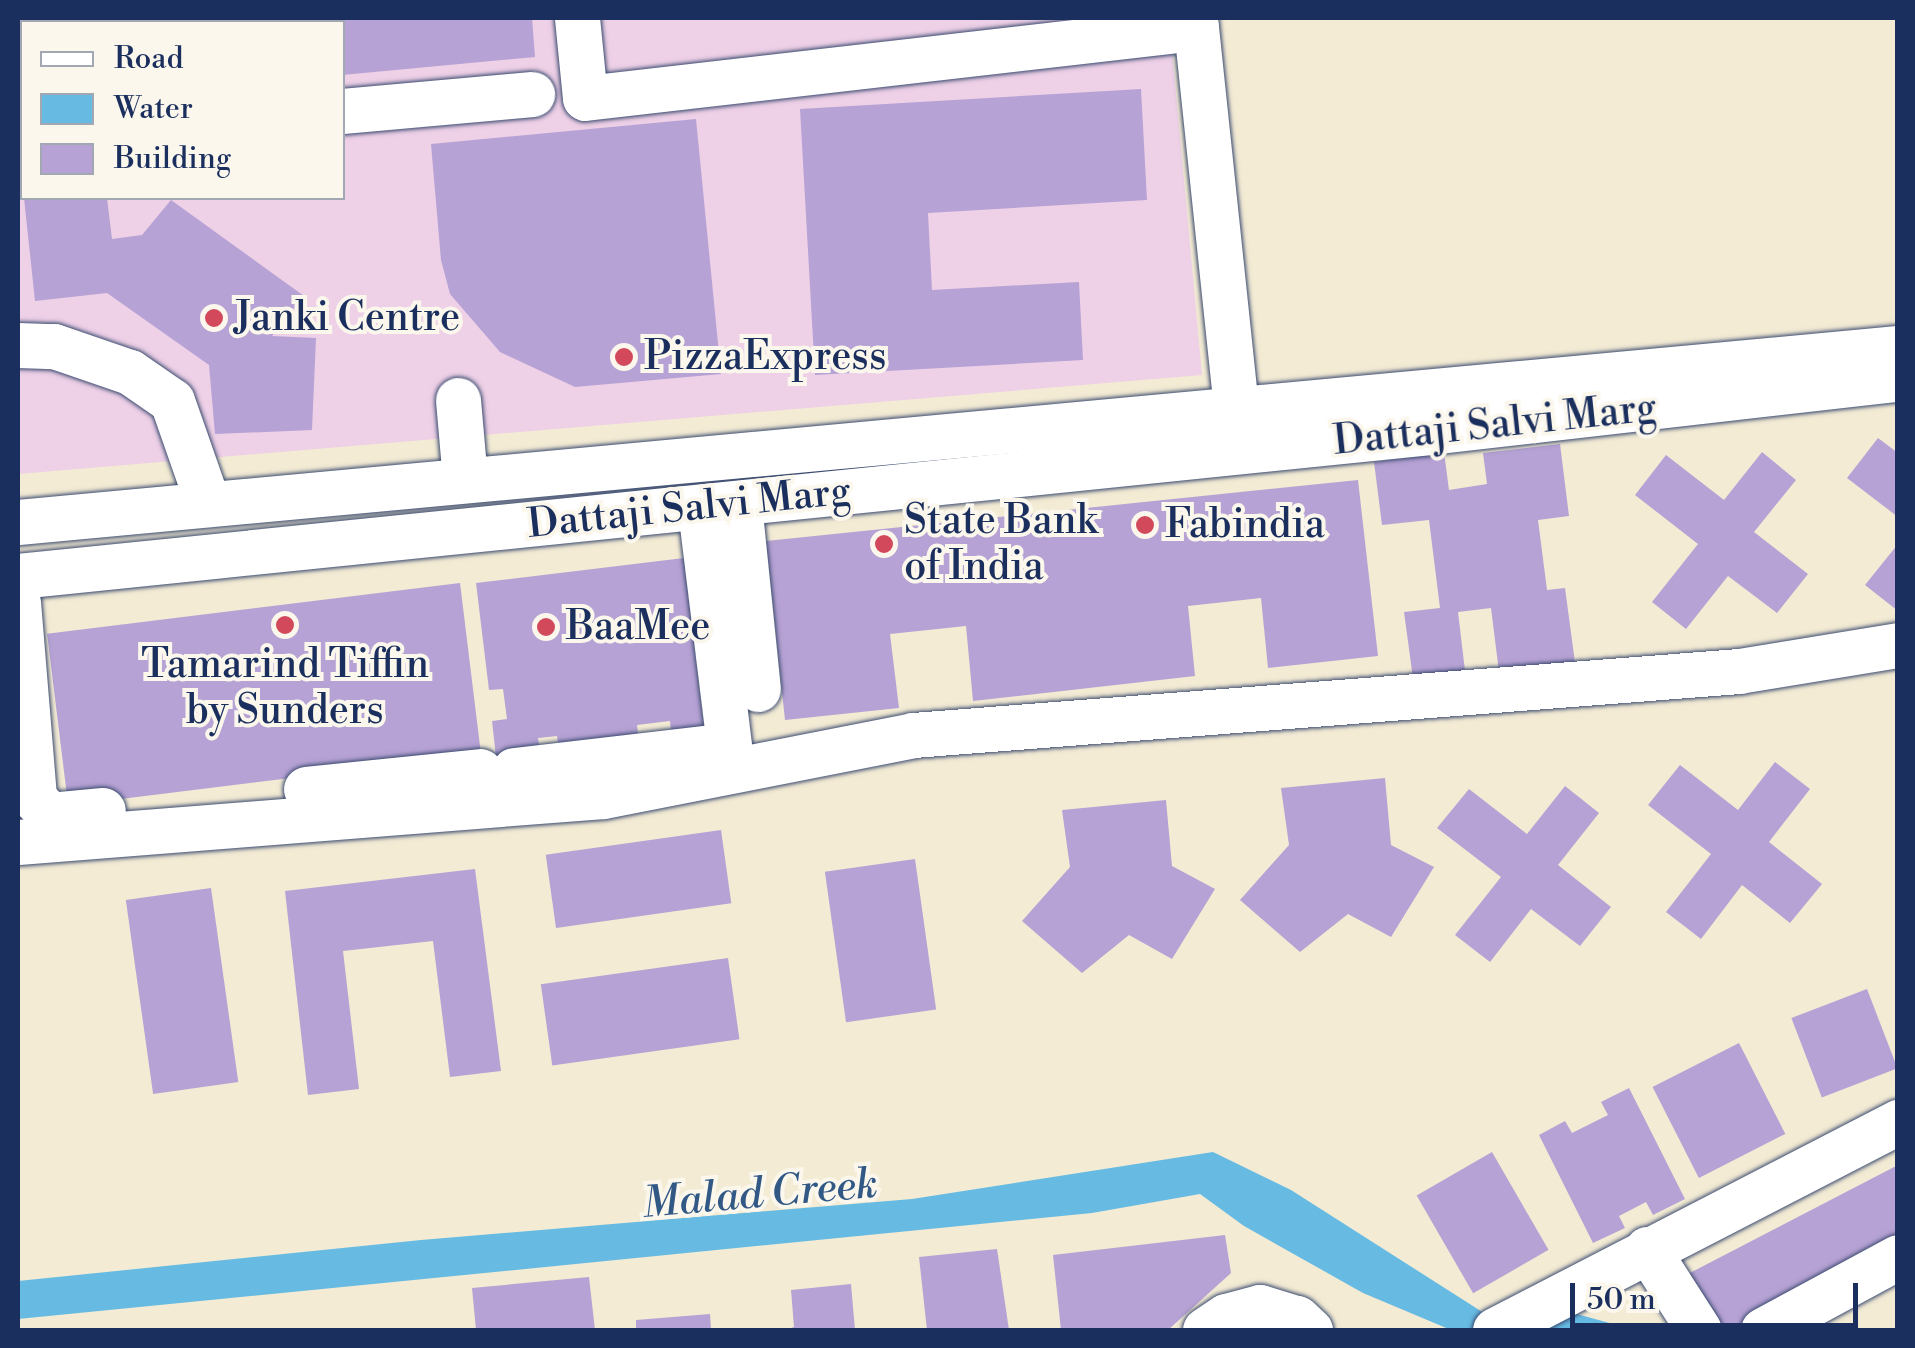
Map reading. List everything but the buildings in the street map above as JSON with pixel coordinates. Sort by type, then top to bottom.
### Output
[{"type":"street","points":[[577,18],[585,98],[1196,23],[1236,409]]},
{"type":"street","points":[[345,111],[532,94]]},
{"type":"street","points":[[18,344],[54,346],[130,372],[172,400],[208,504]]},
{"type":"street","name":"Dattaji Salvi Marg","points":[[18,522],[1898,348]]},
{"type":"street","name":"Dattaji Salvi Marg","points":[[18,576],[720,506],[1898,379]]},
{"type":"street","points":[[458,400],[466,480]]},
{"type":"street","points":[[720,506],[758,689]]},
{"type":"street","points":[[18,602],[34,798],[50,816],[729,745],[720,506]]},
{"type":"street","points":[[18,842],[603,796],[913,735],[1739,671],[1898,646]]},
{"type":"street","points":[[1523,1325],[1647,1249],[1897,1124]]},
{"type":"street","points":[[1647,1249],[1699,1330]]},
{"type":"street","points":[[1763,1330],[1898,1258]]},
{"type":"street","points":[[1205,1330],[1226,1316],[1260,1307],[1297,1318],[1310,1330]]},
{"type":"shaded area","points":[[18,18],[1169,18],[1202,375],[18,474]]},
{"type":"water","points":[[1213,1152],[1291,1190],[1498,1322],[1555,1308],[1635,1330],[1451,1330],[1363,1293],[1244,1226],[1200,1194],[1092,1213],[18,1319],[18,1281],[421,1240],[912,1199]]},
{"type":"place","name":"Janki Centre","points":[[214,318]]},
{"type":"place","name":"PizzaExpress","points":[[624,357]]},
{"type":"place","name":"Fabindia","points":[[1145,525]]},
{"type":"place","name":"State Bank of India","points":[[884,544]]},
{"type":"place","name":"Tamarind Tiffin by Sunders","points":[[285,625]]},
{"type":"place","name":"BaaMee","points":[[546,627]]},
{"type":"water label","name":"Malad Creek","points":[[760,1195]]}]
